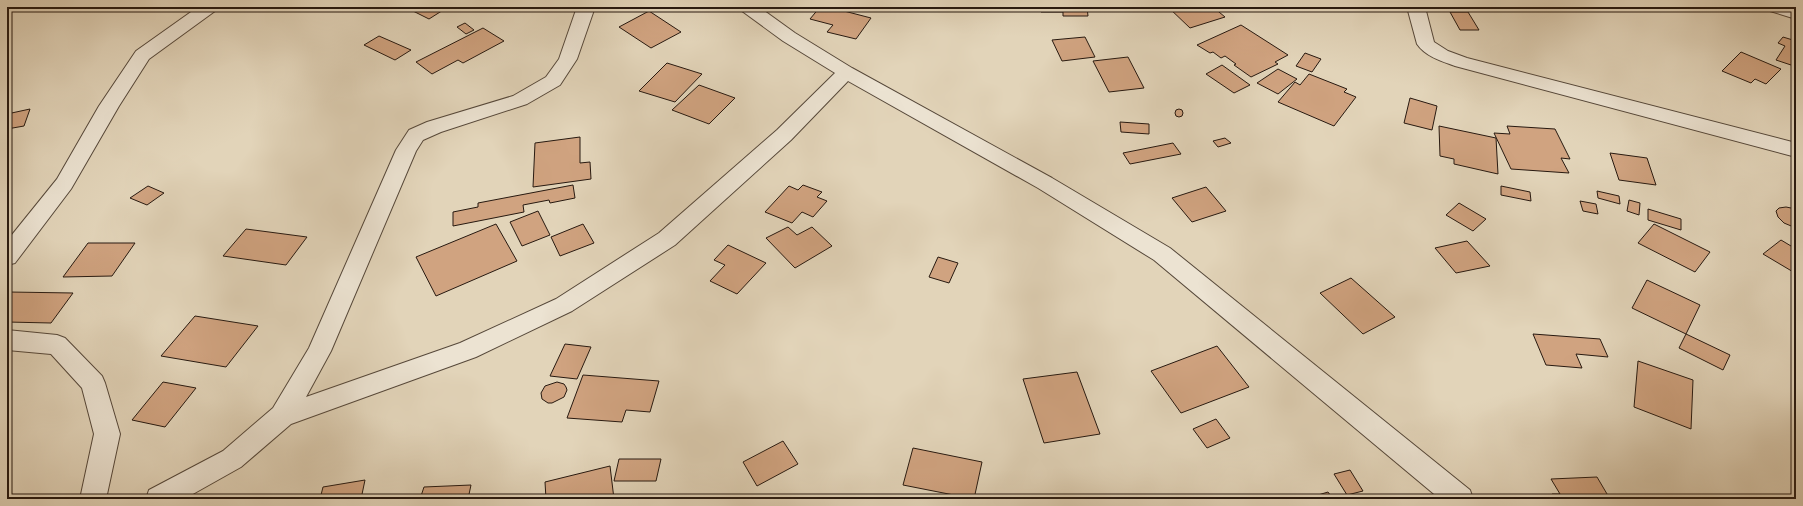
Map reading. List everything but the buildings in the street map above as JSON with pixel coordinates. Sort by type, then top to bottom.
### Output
[{"type":"street","points":[[7,257],[64,184],[109,106],[142,55],[209,7]]},
{"type":"street","points":[[159,499],[232,459],[282,416],[319,351],[406,150],[416,135],[434,127],[520,100],[554,81],[568,59],[586,7]]},
{"type":"street","points":[[748,7],[789,37],[846,72],[1045,183],[1162,254],[1460,499]]},
{"type":"street","points":[[1416,7],[1426,44],[1442,55],[1461,62],[1796,150]]},
{"type":"street","points":[[1776,7],[1796,14]]},
{"type":"street","points":[[282,416],[468,350],[564,305],[667,239],[784,135],[846,72]]},
{"type":"street","points":[[7,340],[57,345],[93,383],[107,434],[92,499]]}]
